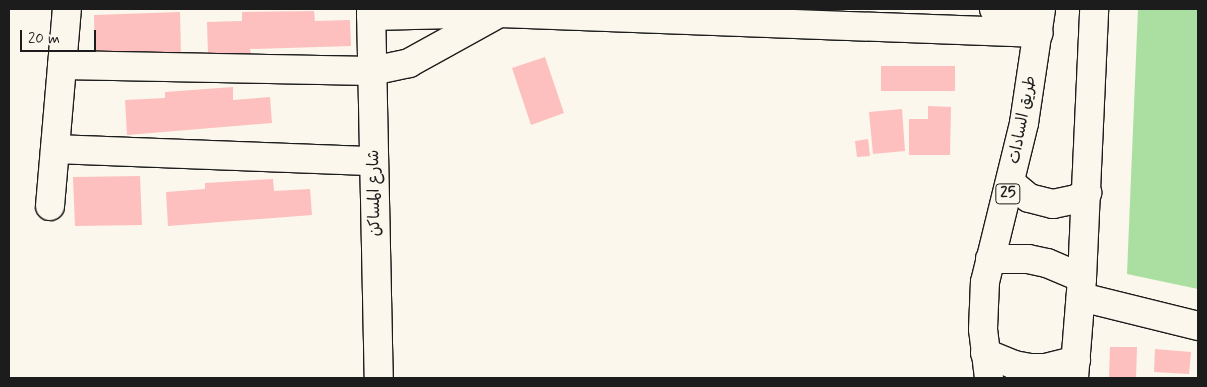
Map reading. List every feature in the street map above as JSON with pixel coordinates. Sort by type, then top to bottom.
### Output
[{"type":"street","points":[[50,206],[68,9]]},
{"type":"street","points":[[994,9],[1005,14],[1040,19]]},
{"type":"street","points":[[987,365],[1075,369],[1082,288],[1094,9]]},
{"type":"street","points":[[371,12],[1040,19]]},
{"type":"street","name":"شارع المساكن","points":[[371,12],[379,378]]},
{"type":"street","points":[[62,65],[372,71],[409,63],[500,13]]},
{"type":"street","name":"طريق السادات","points":[[987,365],[983,306],[990,259],[1011,183],[1040,19]]},
{"type":"street","points":[[55,149],[374,161]]},
{"type":"street","points":[[1011,183],[1029,198],[1052,204],[1076,199],[1087,193]]},
{"type":"street","points":[[990,259],[1038,261],[1065,269],[1082,288],[1198,326]]},
{"type":"green space","points":[[1138,9],[1198,9],[1198,289],[1127,274]]},
{"type":"building","points":[[314,11],[315,21],[350,20],[351,46],[250,49],[251,54],[208,55],[207,22],[242,21],[242,12]]},
{"type":"building","points":[[180,12],[181,56],[95,59],[94,15]]},
{"type":"building","points":[[545,57],[564,113],[531,125],[512,68]]},
{"type":"building","points":[[881,66],[955,66],[955,91],[881,91]]},
{"type":"building","points":[[233,87],[233,100],[270,97],[272,123],[127,135],[125,100],[165,98],[165,92]]},
{"type":"building","points":[[928,106],[951,107],[950,155],[909,155],[909,119],[928,119]]},
{"type":"building","points":[[902,109],[905,151],[873,154],[869,112]]},
{"type":"building","points":[[868,139],[870,156],[857,157],[855,141]]},
{"type":"building","points":[[140,176],[142,225],[75,226],[73,177]]},
{"type":"building","points":[[273,179],[274,191],[310,189],[312,215],[168,226],[166,192],[205,189],[205,183]]},
{"type":"building","points":[[1110,347],[1137,347],[1136,378],[1109,378]]},
{"type":"building","points":[[1155,349],[1191,352],[1189,374],[1154,372]]}]
